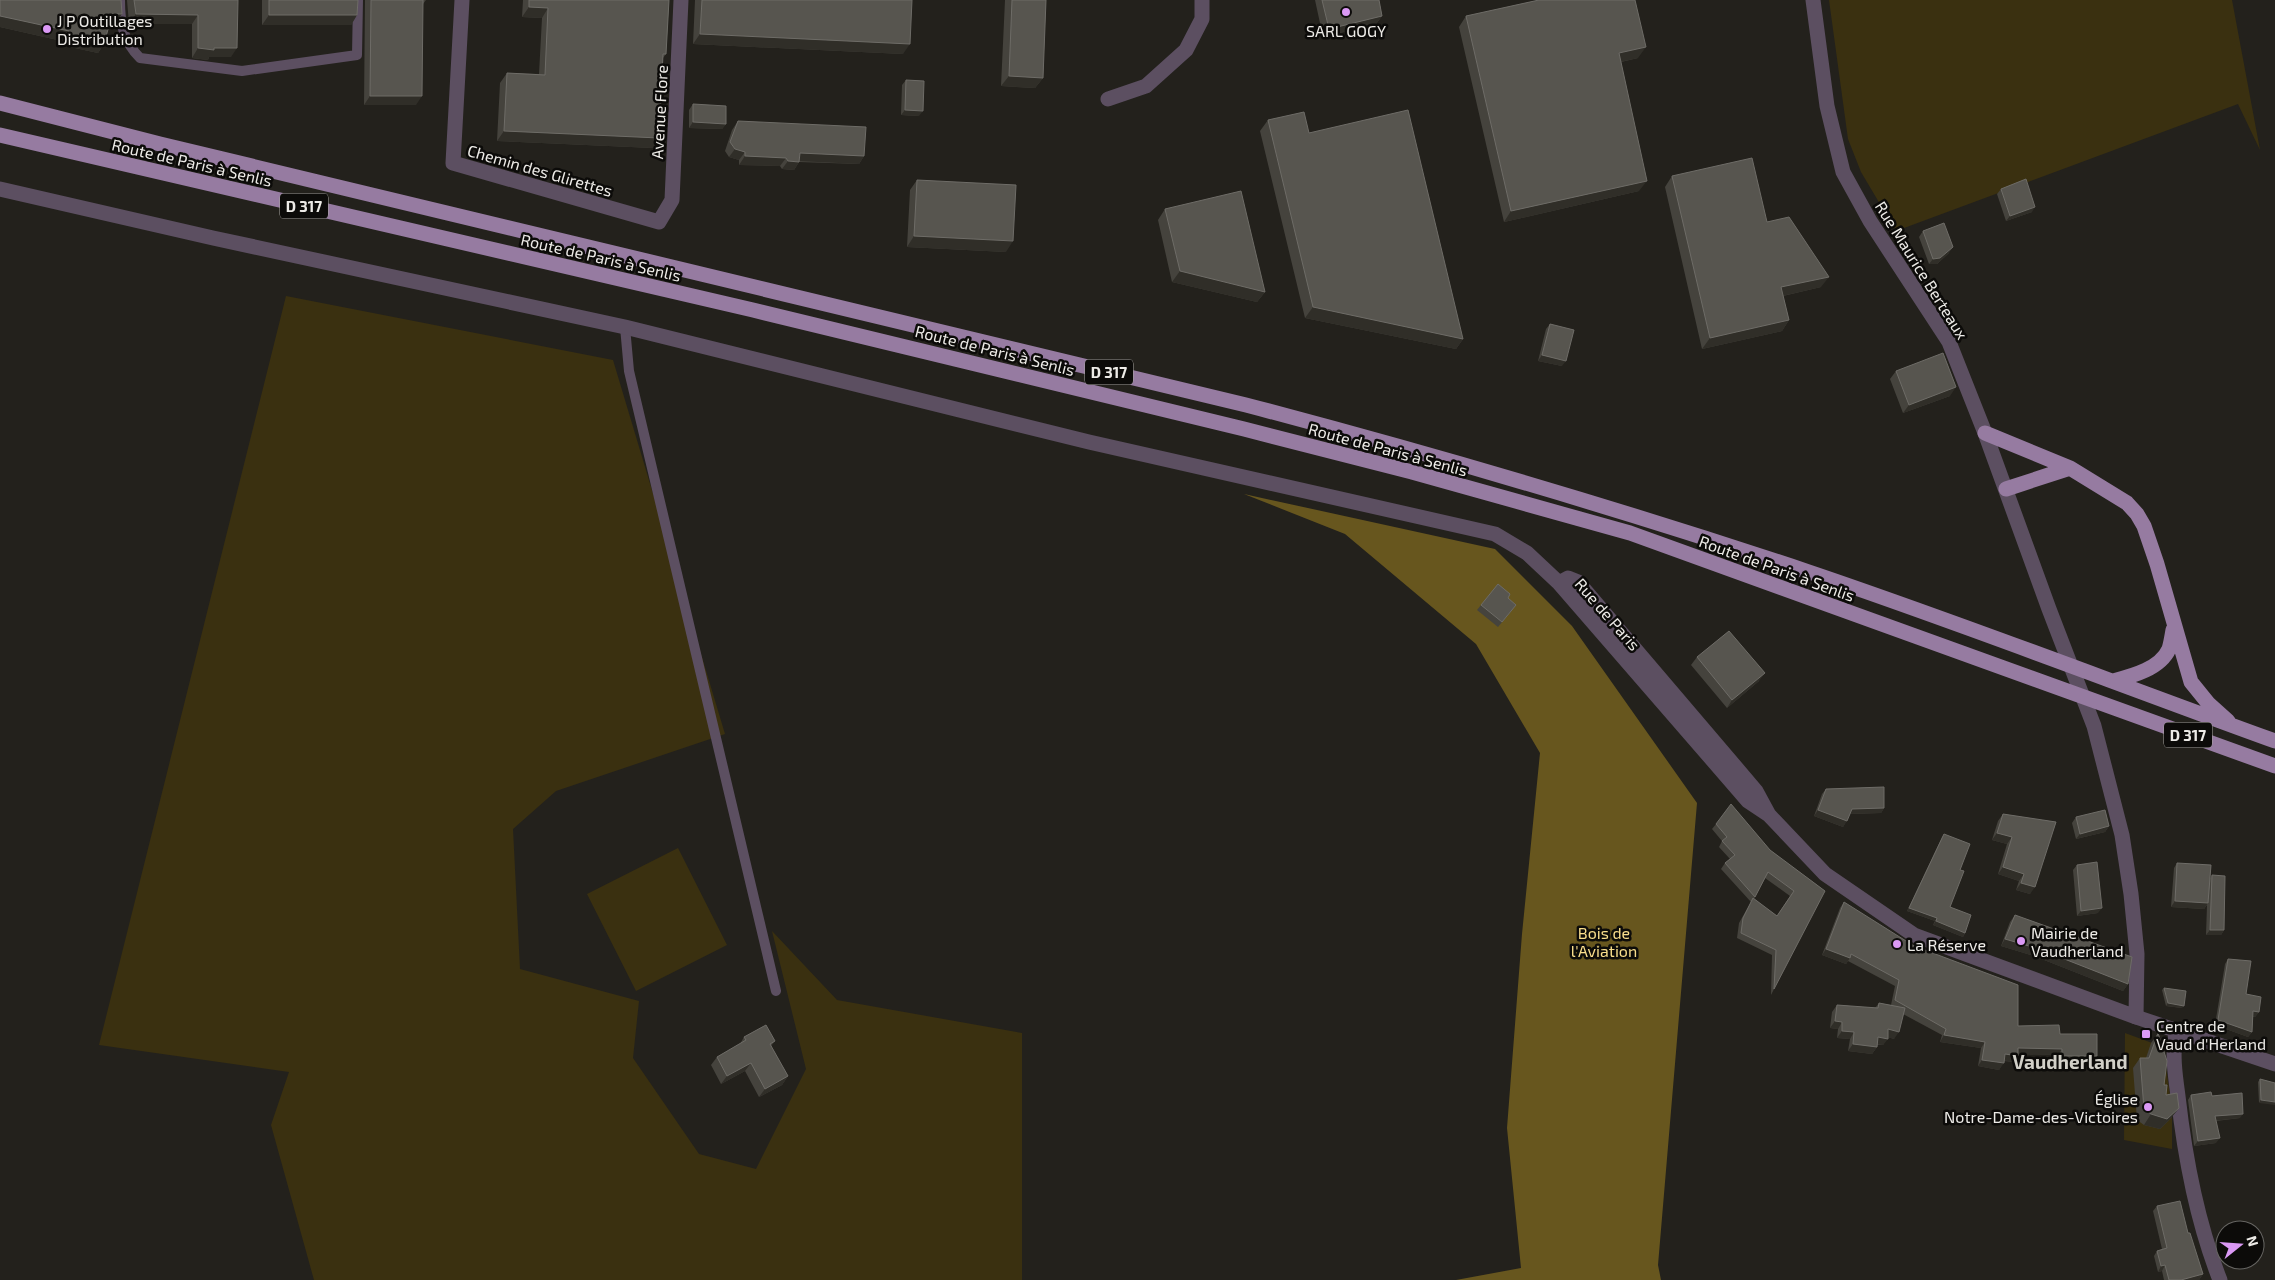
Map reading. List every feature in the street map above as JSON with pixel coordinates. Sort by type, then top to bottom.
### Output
[{"type":"main road","name":"Route de Paris à Senlis","points":[[0,103],[170,146],[1246,405],[1422,452],[1665,525],[1812,573],[2112,681]]},
{"type":"main road","name":"Route de Paris à Senlis","points":[[0,135],[791,319],[1244,429],[1412,472],[1630,533],[2275,766]]},
{"type":"main road","points":[[1985,433],[2070,468],[2127,503],[2137,514],[2144,526],[2158,564],[2191,682],[2232,726]]},
{"type":"main road","points":[[2006,489],[2070,468]]},
{"type":"main road","points":[[2112,681],[2129,677],[2159,661],[2169,649],[2174,626]]},
{"type":"main road","name":"D 317","points":[[2112,681],[2275,741]]},
{"type":"street","name":"Chemin des Glirettes","points":[[462,0],[453,163],[659,222]]},
{"type":"street","name":"Avenue Flore","points":[[659,222],[672,200],[681,0]]},
{"type":"street","points":[[1108,99],[1146,86],[1186,50],[1202,18],[1202,0]]},
{"type":"street","name":"Rue Maurice Berteaux","points":[[1813,0],[1827,106],[1843,172],[1870,221],[1949,342],[1985,433],[2094,726],[2122,835],[2131,894],[2137,954],[2136,1017]]},
{"type":"street","points":[[0,189],[223,240],[625,327]]},
{"type":"street","name":"Rue de Paris","points":[[625,327],[1089,442],[1495,534],[1527,553],[1559,583],[1568,578],[1578,582],[1756,791],[1769,815],[1825,874],[1914,936],[2176,1032],[2275,1064]]},
{"type":"street","points":[[2176,1032],[2172,1049],[2184,1148],[2212,1258],[2220,1280]]},
{"type":"lane","points":[[120,0],[120,20],[124,36],[131,49],[140,58],[242,71],[357,55],[358,0]]},
{"type":"lane","points":[[625,327],[629,371],[776,990]]},
{"type":"shaded area","points":[[1829,0],[2232,0],[2260,150],[2238,104],[1896,231],[1861,172],[1848,139]]},
{"type":"shaded area","points":[[286,296],[613,360],[725,734],[556,791],[513,829],[520,969],[639,1001],[633,1058],[699,1154],[756,1169],[806,1069],[772,931],[837,1000],[1022,1033],[1022,1280],[314,1280],[271,1125],[289,1072],[99,1045]]},
{"type":"shaded area","points":[[678,848],[727,945],[636,991],[587,894]]},
{"type":"shaded area","points":[[2125,1033],[2163,1047],[2172,1109],[2172,1149],[2124,1140]]},
{"type":"green space","name":"Bois de l'Aviation","points":[[1244,494],[1495,549],[1572,626],[1697,803],[1658,1265],[1661,1280],[1456,1280],[1521,1268],[1507,1128],[1522,934],[1540,753],[1476,644],[1345,534]]},
{"type":"building","name":"J P Outillages Distribution","points":[[0,0],[121,0],[122,14],[112,14],[112,22],[110,22],[104,44],[68,35],[69,31],[0,16]]},
{"type":"building","points":[[134,0],[238,0],[237,48],[214,48],[214,50],[198,48],[198,15],[136,14]]},
{"type":"building","points":[[269,0],[358,0],[357,15],[269,15]]},
{"type":"building","points":[[371,0],[423,0],[422,96],[370,96]]},
{"type":"building","points":[[529,0],[669,0],[666,54],[663,54],[659,138],[504,131],[507,73],[545,75],[548,8],[529,7]]},
{"type":"building","points":[[702,0],[912,0],[910,44],[700,34]]},
{"type":"building","points":[[1012,0],[1046,0],[1043,78],[1009,76]]},
{"type":"building","name":"SARL GOGY","points":[[1322,0],[1379,0],[1382,16],[1329,29]]},
{"type":"building","points":[[1539,0],[1635,0],[1646,47],[1619,53],[1647,181],[1511,211],[1466,16]]},
{"type":"building","points":[[906,80],[924,81],[923,111],[905,110]]},
{"type":"building","points":[[693,104],[726,106],[726,124],[693,122]]},
{"type":"building","points":[[1408,110],[1463,339],[1313,307],[1268,120],[1304,112],[1309,133]]},
{"type":"building","points":[[738,121],[866,127],[864,156],[800,153],[799,162],[788,161],[786,158],[745,156],[745,152],[735,149],[730,142]]},
{"type":"building","points":[[1752,158],[1767,222],[1789,217],[1829,277],[1781,287],[1789,320],[1710,338],[1672,176]]},
{"type":"building","points":[[2026,179],[2035,207],[2010,216],[2001,189]]},
{"type":"building","points":[[917,180],[1016,185],[1013,241],[914,236]]},
{"type":"building","points":[[1241,191],[1265,292],[1180,271],[1165,209]]},
{"type":"building","points":[[1944,223],[1953,247],[1940,258],[1933,259],[1923,231]]},
{"type":"building","points":[[1550,324],[1574,330],[1566,361],[1542,355]]},
{"type":"building","points":[[1943,353],[1956,387],[1909,405],[1896,371]]},
{"type":"building","points":[[1498,584],[1510,594],[1508,598],[1516,605],[1502,622],[1481,605]]},
{"type":"building","points":[[1729,631],[1765,673],[1732,700],[1697,657]]},
{"type":"building","points":[[1884,787],[1884,808],[1852,809],[1847,821],[1818,810],[1826,789]]},
{"type":"building","points":[[1731,804],[1770,850],[1825,891],[1774,989],[1776,950],[1741,933],[1743,918],[1753,898],[1777,916],[1794,891],[1768,872],[1755,897],[1725,863],[1735,855],[1722,841],[1727,837],[1716,824]]},
{"type":"building","points":[[2105,810],[2109,826],[2080,834],[2076,817]]},
{"type":"building","points":[[2003,814],[2056,822],[2035,887],[2021,883],[2024,874],[2003,867],[2012,837],[1997,833]]},
{"type":"building","points":[[1944,834],[1970,844],[1960,870],[1964,871],[1950,907],[1971,915],[1965,933],[1936,921],[1937,918],[1909,908]]},
{"type":"building","points":[[2097,862],[2102,908],[2081,911],[2077,865]]},
{"type":"building","points":[[2177,863],[2211,865],[2208,903],[2175,901]]},
{"type":"building","points":[[2212,875],[2225,876],[2224,930],[2210,930]]},
{"type":"building","points":[[1844,902],[1914,946],[2018,985],[2018,1026],[2059,1025],[2060,1034],[2097,1034],[2097,1056],[2062,1056],[2062,1049],[2018,1048],[2018,1056],[2005,1054],[2004,1063],[1982,1060],[1985,1042],[1944,1035],[1946,1029],[1895,1000],[1899,980],[1851,954],[1850,958],[1826,949]]},
{"type":"building","points":[[2015,915],[2132,957],[2128,984],[2039,949],[2005,939]]},
{"type":"building","points":[[2228,959],[2251,961],[2246,994],[2261,997],[2259,1012],[2253,1011],[2252,1032],[2218,1020]]},
{"type":"building","points":[[2164,988],[2186,991],[2184,1006],[2168,1003]]},
{"type":"building","points":[[1879,1003],[1905,1008],[1899,1032],[1888,1029],[1888,1039],[1878,1037],[1877,1047],[1853,1044],[1854,1032],[1842,1031],[1842,1022],[1835,1021],[1837,1005],[1878,1008]]},
{"type":"building","points":[[766,1025],[775,1041],[770,1044],[788,1076],[765,1089],[751,1063],[727,1076],[717,1057],[746,1040],[744,1037]]},
{"type":"building","points":[[2158,1033],[2167,1061],[2164,1085],[2167,1085],[2166,1095],[2177,1093],[2179,1108],[2167,1119],[2151,1114],[2144,1109],[2140,1058],[2149,1058]]},
{"type":"building","points":[[2260,1079],[2275,1083],[2275,1102],[2261,1100]]},
{"type":"building","points":[[2211,1092],[2212,1096],[2242,1093],[2243,1114],[2215,1116],[2220,1138],[2198,1141],[2191,1095]]},
{"type":"building","points":[[2180,1201],[2188,1233],[2190,1233],[2203,1274],[2181,1280],[2169,1280],[2165,1265],[2161,1266],[2157,1251],[2167,1248],[2157,1206]]},
{"type":"place","name":"SARL GOGY","points":[[1346,12]]},
{"type":"place","name":"J P Outillages Distribution","points":[[47,29]]},
{"type":"place","name":"Mairie de Vaudherland","points":[[2021,941]]},
{"type":"place","name":"La Réserve","points":[[1897,944]]},
{"type":"place","name":"Centre de Vaud d'Herland","points":[[2146,1034]]},
{"type":"place","name":"Église Notre-Dame-des-Victoires","points":[[2148,1107]]},
{"type":"district","name":"Vaudherland","points":[[2070,1061]]}]
